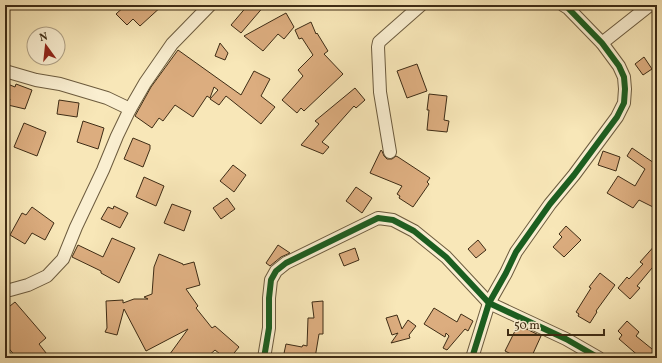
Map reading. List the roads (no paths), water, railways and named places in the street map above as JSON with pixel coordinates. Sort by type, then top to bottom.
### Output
[{"type":"street","points":[[5,290],[28,285],[47,276],[63,259],[117,136],[145,83],[172,44],[210,5]]},
{"type":"street","points":[[390,152],[380,92],[379,42],[421,5]]},
{"type":"street","points":[[472,358],[490,303],[516,252],[550,204],[574,175],[617,117],[624,103],[624,77],[619,66],[602,43],[563,5]]},
{"type":"street","points":[[602,43],[650,5]]},
{"type":"street","points":[[5,71],[36,80],[60,84],[106,98],[130,109]]},
{"type":"street","points":[[264,358],[269,328],[269,298],[271,280],[276,271],[286,263],[378,218],[393,220],[414,231],[446,257],[490,303],[566,339],[599,358]]}]
